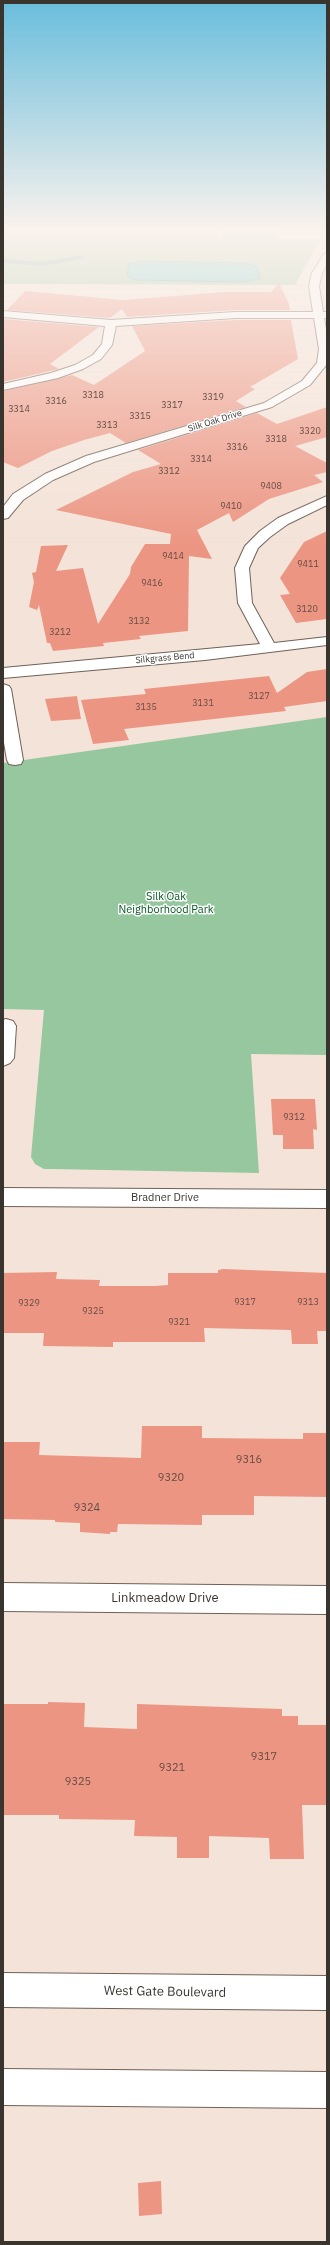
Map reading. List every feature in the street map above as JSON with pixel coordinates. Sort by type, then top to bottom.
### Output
[{"type":"street","points":[[3,388],[54,376],[79,367],[97,357],[107,345],[109,336]]},
{"type":"street","name":"Silk Oak Drive","points":[[3,515],[18,497],[49,477],[83,462],[268,405],[321,374],[324,349],[323,336]]},
{"type":"street","points":[[270,648],[244,603],[242,568],[252,546],[265,534],[289,518],[327,500]]},
{"type":"street","name":"Silkgrass Bend","points":[[3,673],[270,648],[327,641]]},
{"type":"street","points":[[3,689],[15,760]]},
{"type":"street","points":[[3,1058],[6,1026]]},
{"type":"street","name":"Bradner Drive","points":[[3,1197],[327,1200]]},
{"type":"street","name":"Linkmeadow Drive","points":[[3,1597],[327,1600]]},
{"type":"street","name":"West Gate Boulevard","points":[[3,1990],[327,1993]]},
{"type":"street","points":[[3,2087],[327,2090]]},
{"type":"green space","name":"Silk Oak Neighborhood Park","points":[[327,717],[327,1055],[251,1054],[259,1173],[44,1169],[35,1164],[31,1157],[44,1010],[3,1009],[3,763]]},
{"type":"building","points":[[3,336],[87,336],[50,364],[59,369],[3,382]]},
{"type":"building","points":[[137,336],[294,336],[298,359],[250,387],[255,389],[236,401],[246,407],[126,443],[110,433],[52,451],[18,468],[3,462],[3,391],[72,375],[94,385],[145,351]]},
{"type":"building","points":[[327,407],[327,437],[295,446],[327,463],[327,472],[314,475],[323,482],[269,499],[233,522],[229,513],[197,530],[212,559],[189,556],[188,631],[139,636],[141,639],[103,643],[104,646],[53,651],[50,643],[47,643],[39,605],[37,610],[29,607],[34,582],[32,573],[36,572],[41,546],[68,545],[56,571],[83,568],[98,624],[130,574],[131,567],[145,544],[170,544],[171,534],[56,510],[133,472],[161,464],[138,450],[257,413],[277,424]]},
{"type":"building","points":[[327,531],[327,619],[296,623],[280,595],[290,594],[280,578],[304,542]]},
{"type":"building","points":[[327,669],[327,701],[284,707],[286,711],[124,729],[129,740],[93,744],[81,700],[146,694],[144,689],[269,676],[277,693],[307,672]]},
{"type":"building","points":[[77,696],[81,719],[51,721],[45,699]]},
{"type":"building","points":[[271,1099],[315,1099],[317,1130],[313,1129],[314,1149],[283,1149],[283,1135],[273,1135]]},
{"type":"building","points":[[218,1270],[327,1273],[327,1331],[317,1331],[318,1344],[292,1344],[291,1330],[204,1328],[205,1342],[113,1342],[113,1347],[43,1346],[44,1333],[3,1333],[3,1273],[57,1272],[56,1279],[100,1280],[99,1286],[154,1286],[168,1285],[168,1273],[218,1273]]},
{"type":"building","points":[[142,1426],[202,1426],[202,1438],[303,1439],[303,1433],[327,1433],[327,1497],[254,1496],[254,1515],[202,1515],[202,1525],[118,1524],[117,1532],[110,1532],[110,1534],[80,1532],[80,1523],[55,1522],[55,1520],[3,1519],[3,1442],[40,1442],[39,1455],[141,1458]]},
{"type":"building","points":[[48,1702],[85,1703],[84,1727],[137,1729],[137,1704],[282,1709],[282,1716],[298,1716],[298,1725],[327,1725],[327,1805],[302,1805],[304,1859],[270,1859],[269,1838],[209,1836],[209,1858],[177,1858],[177,1837],[134,1836],[135,1820],[59,1819],[59,1815],[3,1815],[3,1704],[48,1704]]},
{"type":"building","points":[[161,2181],[162,2214],[139,2216],[138,2183]]}]
